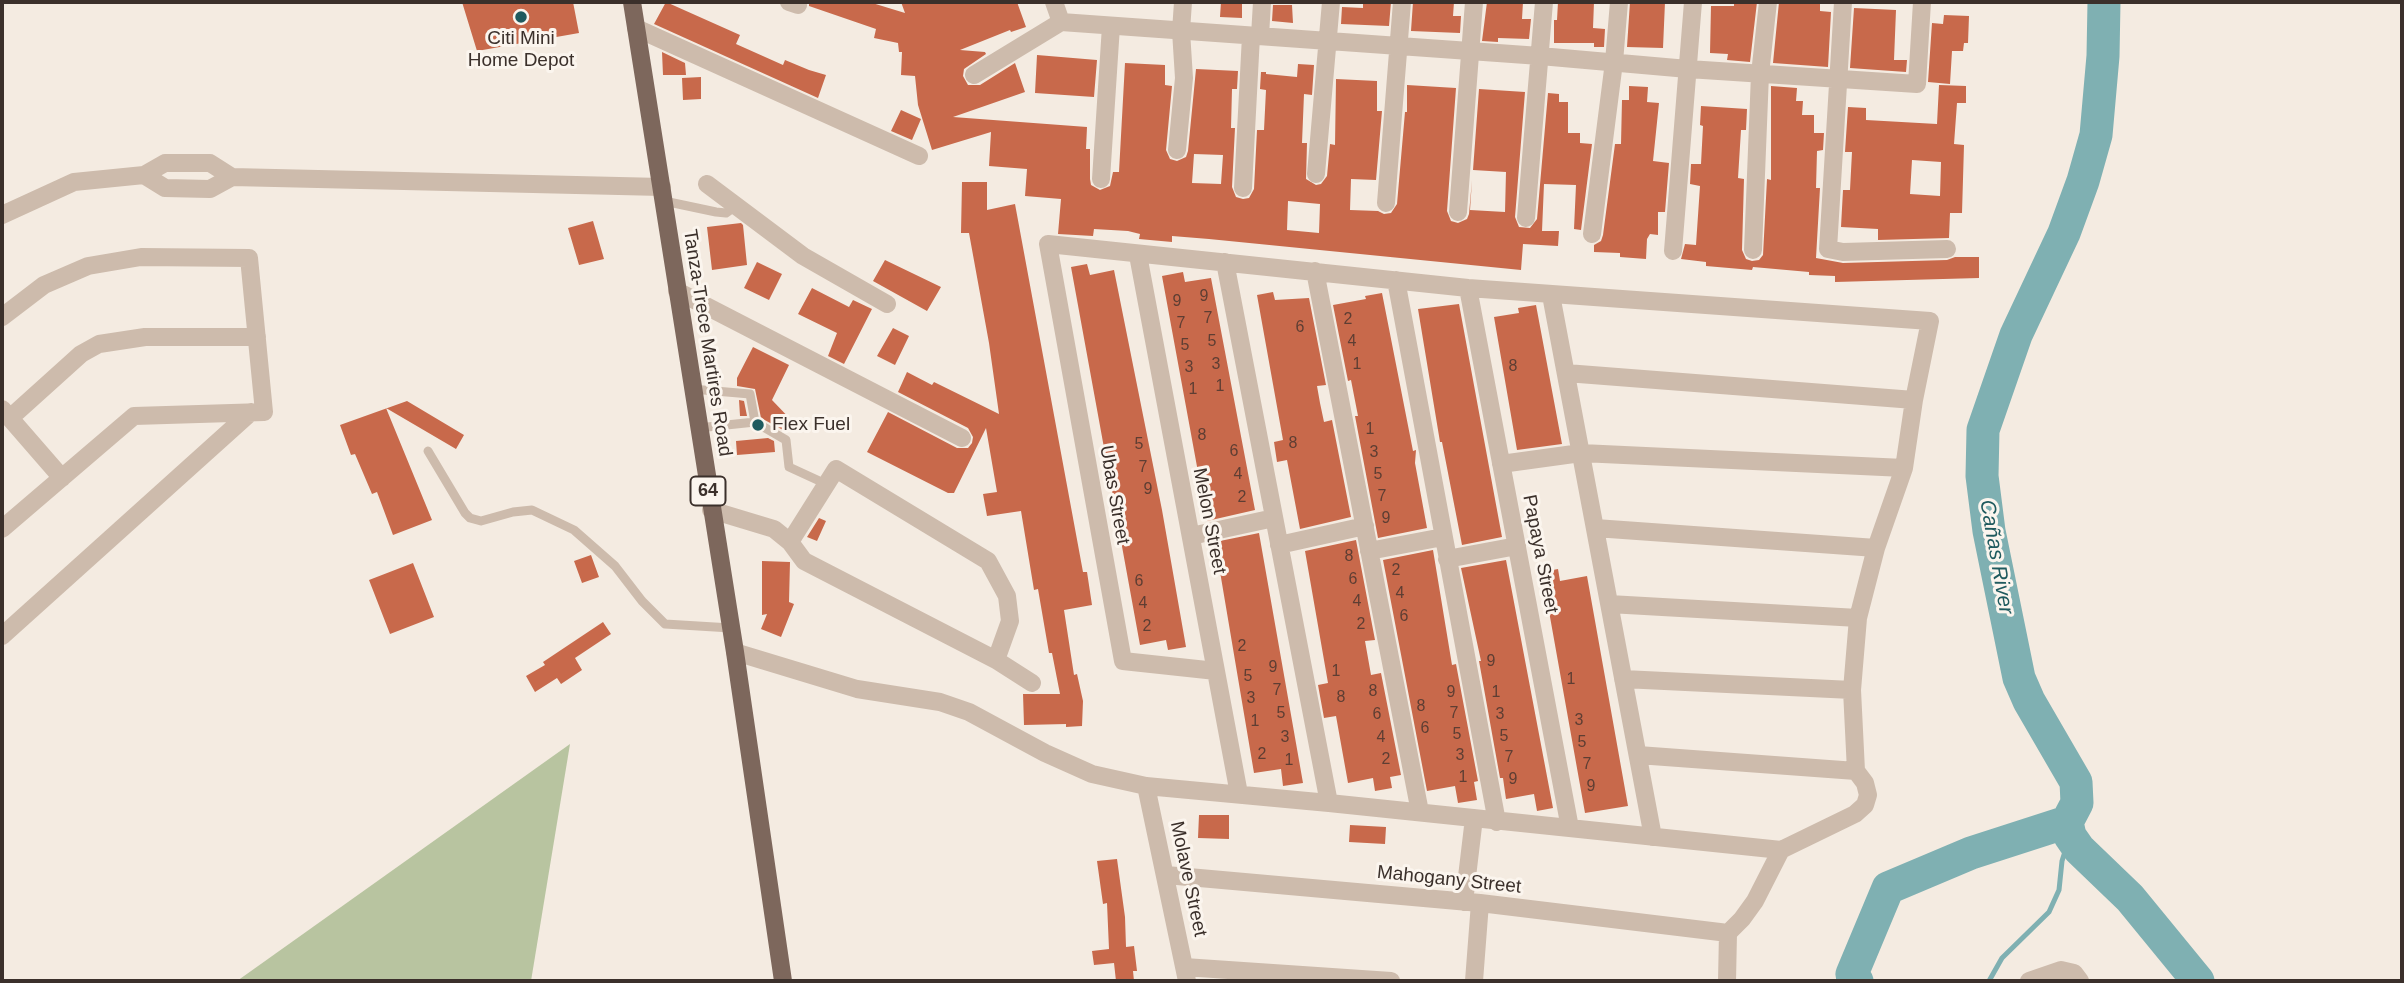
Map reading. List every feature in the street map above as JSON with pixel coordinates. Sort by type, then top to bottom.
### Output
[{"type":"main road","name":"Tanza-Trece Martires Road","points":[[632,2],[735,652],[783,981]]},
{"type":"street","points":[[1054,2],[1062,22]]},
{"type":"street","points":[[1177,150],[1184,78],[1181,31],[1183,2]]},
{"type":"street","points":[[1243,188],[1255,36],[1262,2]]},
{"type":"street","points":[[1316,174],[1331,2]]},
{"type":"street","points":[[1386,203],[1402,2]]},
{"type":"street","points":[[1458,212],[1474,2]]},
{"type":"street","points":[[1525,218],[1544,2]]},
{"type":"street","points":[[1592,234],[1619,2]]},
{"type":"street","points":[[1673,251],[1693,2]]},
{"type":"street","points":[[1754,250],[1760,74],[1768,2]]},
{"type":"street","points":[[1843,2],[1828,249],[1843,252],[1947,249]]},
{"type":"street","points":[[974,75],[1062,22],[1917,84],[1922,2]]},
{"type":"street","points":[[1101,179],[1111,26]]},
{"type":"street","points":[[636,28],[919,156]]},
{"type":"street","points":[[2,215],[74,182],[144,175],[165,163],[210,163],[233,177]]},
{"type":"street","points":[[144,175],[165,188],[210,188],[233,177],[663,194]]},
{"type":"street","points":[[707,184],[803,256],[887,304]]},
{"type":"street","name":"Ubas Street","points":[[1138,254],[1048,244],[1123,661],[1216,671]]},
{"type":"street","points":[[735,652],[857,688],[940,702],[969,712],[1045,753],[1092,774],[1146,786],[1781,850],[1855,814],[1864,805],[1868,795],[1856,771],[1852,690],[1858,618],[1876,548],[1904,468],[1930,321],[1468,288],[1138,254]]},
{"type":"street","name":"Melon Street","points":[[1138,254],[1239,794]]},
{"type":"street","points":[[2,317],[44,285],[88,266],[123,259],[160,256],[249,258],[264,412],[134,416],[2,529]]},
{"type":"street","points":[[1225,262],[1329,803]]},
{"type":"street","points":[[1315,271],[1420,813]]},
{"type":"street","points":[[1396,280],[1497,821]]},
{"type":"street","name":"Papaya Street","points":[[1468,288],[1570,828]]},
{"type":"street","points":[[677,291],[962,438]]},
{"type":"street","points":[[1551,295],[1653,838]]},
{"type":"street","points":[[62,478],[6,413],[82,354],[99,344],[145,337],[257,337]]},
{"type":"street","points":[[1566,373],[1914,400]]},
{"type":"street","points":[[2,636],[251,412]]},
{"type":"street","points":[[1502,464],[1581,453],[1904,468]]},
{"type":"street","points":[[790,542],[836,468],[988,561],[1007,596],[1010,621],[996,660]]},
{"type":"street","points":[[711,510],[774,529],[790,542],[804,562],[996,660],[1032,683]]},
{"type":"street","points":[[1191,536],[1275,518]]},
{"type":"street","points":[[1279,545],[1365,526]]},
{"type":"street","points":[[1595,528],[1876,548]]},
{"type":"street","points":[[1369,551],[1443,537]]},
{"type":"street","points":[[1447,559],[1517,547]]},
{"type":"street","points":[[1609,604],[1858,618]]},
{"type":"street","points":[[1623,680],[1852,690]]},
{"type":"street","points":[[1637,755],[1856,771]]},
{"type":"street","name":"Molave Street","points":[[1146,786],[1186,974]]},
{"type":"street","points":[[1474,818],[1474,981]]},
{"type":"street","points":[[1727,981],[1728,933],[1755,901],[1781,850]]},
{"type":"street","name":"Mahogany Street","points":[[1166,875],[1472,902],[1728,933]]},
{"type":"street","points":[[2029,981],[2061,970],[2074,973],[2080,981]]},
{"type":"street","points":[[1186,974],[1391,981]]},
{"type":"lane","points":[[663,194],[716,212],[726,213],[737,205]]},
{"type":"lane","points":[[692,389],[750,394],[755,422]]},
{"type":"lane","points":[[698,428],[755,422],[786,440],[789,467],[826,484]]},
{"type":"lane","points":[[428,451],[470,518],[481,521],[532,510],[574,530],[615,566],[642,601],[665,624],[731,628]]},
{"type":"green space","points":[[570,744],[531,981],[237,981]]},
{"type":"building","name":"Citi Mini Home Depot","points":[[462,2],[573,2],[579,33],[477,51]]},
{"type":"building","points":[[666,2],[740,35],[736,44],[783,65],[785,60],[826,75],[818,98],[654,24]]},
{"type":"building","points":[[809,2],[869,2],[905,13],[901,2],[1017,2],[1026,27],[1011,32],[1010,30],[960,50],[986,54],[964,69],[963,76],[968,85],[980,85],[1015,63],[1025,92],[953,117],[1087,127],[1086,149],[1090,149],[1091,185],[1100,190],[1110,186],[1113,172],[1119,172],[1125,63],[1165,65],[1165,85],[1172,86],[1166,150],[1170,159],[1177,161],[1186,157],[1188,151],[1196,69],[1238,71],[1237,89],[1232,89],[1231,128],[1235,128],[1232,187],[1236,197],[1243,199],[1249,198],[1254,189],[1257,130],[1264,130],[1266,90],[1260,89],[1261,72],[1297,77],[1298,64],[1314,65],[1312,95],[1304,94],[1302,143],[1307,143],[1306,179],[1316,185],[1321,184],[1327,176],[1330,144],[1335,145],[1336,79],[1377,81],[1377,111],[1382,111],[1376,180],[1351,179],[1350,210],[1378,211],[1384,214],[1391,213],[1397,204],[1407,112],[1407,85],[1456,88],[1447,211],[1451,221],[1458,223],[1467,219],[1472,180],[1470,210],[1505,212],[1506,172],[1473,170],[1479,89],[1525,92],[1515,217],[1519,227],[1530,228],[1537,219],[1548,93],[1559,94],[1559,102],[1568,102],[1568,133],[1580,133],[1580,143],[1592,144],[1581,230],[1574,229],[1576,185],[1544,184],[1542,231],[1559,231],[1558,246],[1523,244],[1521,270],[1209,239],[1172,236],[1172,242],[1139,239],[1140,234],[1128,231],[1094,229],[1093,236],[1058,234],[1061,199],[1025,196],[1027,169],[989,166],[991,132],[932,150],[918,105],[915,76],[901,75],[902,52],[899,52],[898,43],[874,38],[876,29],[809,6]],"holes":[[[1194,154],[1223,155],[1221,184],[1192,183]],[[1288,201],[1320,204],[1319,233],[1287,230]]]},
{"type":"building","points":[[1221,2],[1242,3],[1242,18],[1220,17]]},
{"type":"building","points":[[1363,2],[1391,2],[1389,26],[1341,24],[1342,7],[1363,8]]},
{"type":"building","points":[[1413,2],[1454,2],[1453,16],[1461,16],[1460,33],[1411,31]]},
{"type":"building","points":[[1487,2],[1523,2],[1522,19],[1531,19],[1529,39],[1498,38],[1498,42],[1482,41]]},
{"type":"building","points":[[1558,2],[1594,2],[1593,28],[1605,29],[1604,47],[1594,47],[1594,43],[1554,43],[1554,20],[1557,20]]},
{"type":"building","points":[[1630,2],[1665,2],[1663,48],[1627,47]]},
{"type":"building","points":[[1734,2],[1757,2],[1750,62],[1727,60],[1728,54],[1710,53],[1711,6],[1734,6]]},
{"type":"building","points":[[1779,2],[1820,4],[1820,11],[1831,12],[1828,67],[1773,63]]},
{"type":"building","points":[[1273,5],[1292,5],[1293,23],[1272,21]]},
{"type":"building","points":[[1854,8],[1896,10],[1894,60],[1907,60],[1906,72],[1850,68]]},
{"type":"building","points":[[1944,15],[1969,16],[1968,43],[1964,43],[1963,51],[1952,51],[1950,84],[1928,82],[1932,23],[1943,24]]},
{"type":"building","points":[[662,52],[685,63],[686,75],[663,75]]},
{"type":"building","points":[[1037,55],[1097,60],[1094,97],[1035,93]]},
{"type":"building","points":[[701,77],[701,99],[683,100],[682,78]]},
{"type":"building","points":[[1939,85],[1966,86],[1966,103],[1957,103],[1954,144],[1964,145],[1962,213],[1950,213],[1949,238],[1878,240],[1878,229],[1841,227],[1843,190],[1850,190],[1852,152],[1845,152],[1848,107],[1866,108],[1866,120],[1937,124]],"holes":[[[1912,160],[1941,162],[1940,196],[1910,194]]]},
{"type":"building","points":[[1629,86],[1648,87],[1647,102],[1659,103],[1653,161],[1669,163],[1665,212],[1658,212],[1658,235],[1650,234],[1647,239],[1646,259],[1620,257],[1620,253],[1594,252],[1594,245],[1601,241],[1603,235],[1615,144],[1621,144],[1622,100],[1629,100]]},
{"type":"building","points":[[1771,86],[1797,88],[1796,101],[1803,101],[1802,115],[1814,115],[1814,133],[1824,133],[1823,150],[1817,151],[1816,188],[1820,188],[1816,258],[1843,263],[1979,257],[1979,278],[1835,282],[1835,276],[1809,275],[1809,272],[1706,266],[1706,262],[1681,259],[1685,244],[1696,245],[1700,186],[1690,184],[1691,164],[1701,164],[1701,106],[1747,109],[1746,130],[1741,130],[1738,178],[1744,179],[1742,250],[1746,259],[1752,261],[1759,260],[1763,255],[1767,179],[1771,180]]},
{"type":"building","points":[[901,110],[921,119],[912,140],[891,131]]},
{"type":"building","points":[[962,182],[987,182],[987,210],[1015,204],[1083,572],[1087,572],[1092,605],[1064,610],[1074,675],[1077,674],[1083,701],[1082,726],[1024,725],[1023,694],[1060,694],[1052,653],[1049,653],[1038,589],[1034,590],[1021,511],[987,516],[983,494],[997,492],[986,428],[954,493],[948,493],[867,452],[888,412],[957,448],[968,448],[972,443],[973,437],[968,428],[898,392],[907,372],[932,385],[934,382],[999,414],[969,233],[961,233]]},
{"type":"building","points":[[593,221],[604,259],[579,265],[568,228]]},
{"type":"building","points":[[741,223],[747,265],[712,270],[707,227]]},
{"type":"building","points":[[885,260],[941,287],[927,311],[873,281]]},
{"type":"building","points":[[757,262],[782,274],[769,300],[744,288]]},
{"type":"building","points":[[1087,264],[1090,275],[1114,270],[1162,510],[1186,647],[1168,650],[1166,640],[1140,645],[1071,267]]},
{"type":"building","points":[[1183,272],[1185,282],[1211,278],[1255,510],[1207,521],[1162,276]]},
{"type":"building","points":[[812,288],[849,307],[853,300],[872,309],[844,364],[828,356],[837,333],[798,314]]},
{"type":"building","points":[[1273,292],[1275,300],[1309,298],[1326,385],[1317,386],[1320,403],[1324,422],[1332,420],[1351,517],[1300,529],[1287,460],[1277,462],[1274,442],[1283,440],[1257,295]]},
{"type":"building","points":[[1382,293],[1413,451],[1416,450],[1415,463],[1427,528],[1378,538],[1355,416],[1358,416],[1333,305]]},
{"type":"building","points":[[1459,304],[1502,537],[1462,545],[1440,442],[1418,309]]},
{"type":"building","points":[[1536,305],[1562,444],[1517,450],[1494,317],[1519,313],[1518,308]]},
{"type":"building","points":[[893,328],[909,336],[895,365],[877,356]]},
{"type":"building","points":[[753,347],[789,365],[772,400],[795,424],[783,430],[761,418],[755,389],[737,386],[737,378]]},
{"type":"building","points":[[739,400],[744,401],[747,416],[740,416]]},
{"type":"building","points":[[407,401],[464,435],[456,449],[387,408]]},
{"type":"building","points":[[386,408],[432,520],[393,535],[377,492],[372,494],[355,454],[351,455],[340,425]]},
{"type":"building","points":[[768,438],[774,441],[775,452],[737,455],[736,441]]},
{"type":"building","points":[[819,518],[826,521],[817,541],[807,537]]},
{"type":"building","points":[[1259,533],[1303,783],[1283,786],[1281,769],[1254,773],[1215,542]]},
{"type":"building","points":[[1356,540],[1375,640],[1365,641],[1371,675],[1381,673],[1401,775],[1390,777],[1392,788],[1375,791],[1373,778],[1348,783],[1336,716],[1324,718],[1318,685],[1328,683],[1305,551]]},
{"type":"building","points":[[1433,550],[1452,665],[1456,664],[1478,781],[1474,782],[1477,800],[1458,803],[1455,786],[1427,791],[1383,560]]},
{"type":"building","points":[[591,555],[599,577],[582,583],[574,561]]},
{"type":"building","points":[[1506,560],[1553,808],[1537,811],[1534,794],[1506,799],[1461,568]]},
{"type":"building","points":[[762,561],[790,562],[789,602],[794,604],[781,637],[761,629],[767,614],[762,615]]},
{"type":"building","points":[[413,563],[434,617],[390,634],[369,580]]},
{"type":"building","points":[[1558,569],[1560,581],[1587,576],[1628,806],[1585,813],[1542,572]]},
{"type":"building","points":[[603,622],[611,634],[575,658],[582,670],[561,684],[557,678],[535,692],[526,676]]},
{"type":"building","points":[[1199,815],[1229,815],[1229,839],[1198,838]]},
{"type":"building","points":[[1350,825],[1386,827],[1385,844],[1349,842]]},
{"type":"building","points":[[1117,859],[1126,947],[1134,946],[1137,971],[1133,971],[1134,981],[1116,981],[1114,963],[1094,965],[1092,951],[1109,949],[1107,903],[1103,904],[1097,861]]},
{"type":"waterway","name":"Cañas River","points":[[1857,981],[1852,974],[1888,888],[1971,853],[2067,822],[2077,803],[2076,782],[2029,701],[2019,678],[1989,531],[1982,476],[1983,430],[2016,335],[2064,233],[2083,181],[2096,135],[2103,56],[2104,2]]},
{"type":"waterway","points":[[2067,822],[2070,836],[2079,849],[2130,898],[2198,981]]},
{"type":"waterway","points":[[1989,981],[2002,958],[2049,912],[2059,890],[2062,861],[2070,836]]},
{"type":"place","name":"Citi Mini Home Depot","points":[[521,17]]},
{"type":"place","name":"Flex Fuel","points":[[758,425]]}]
